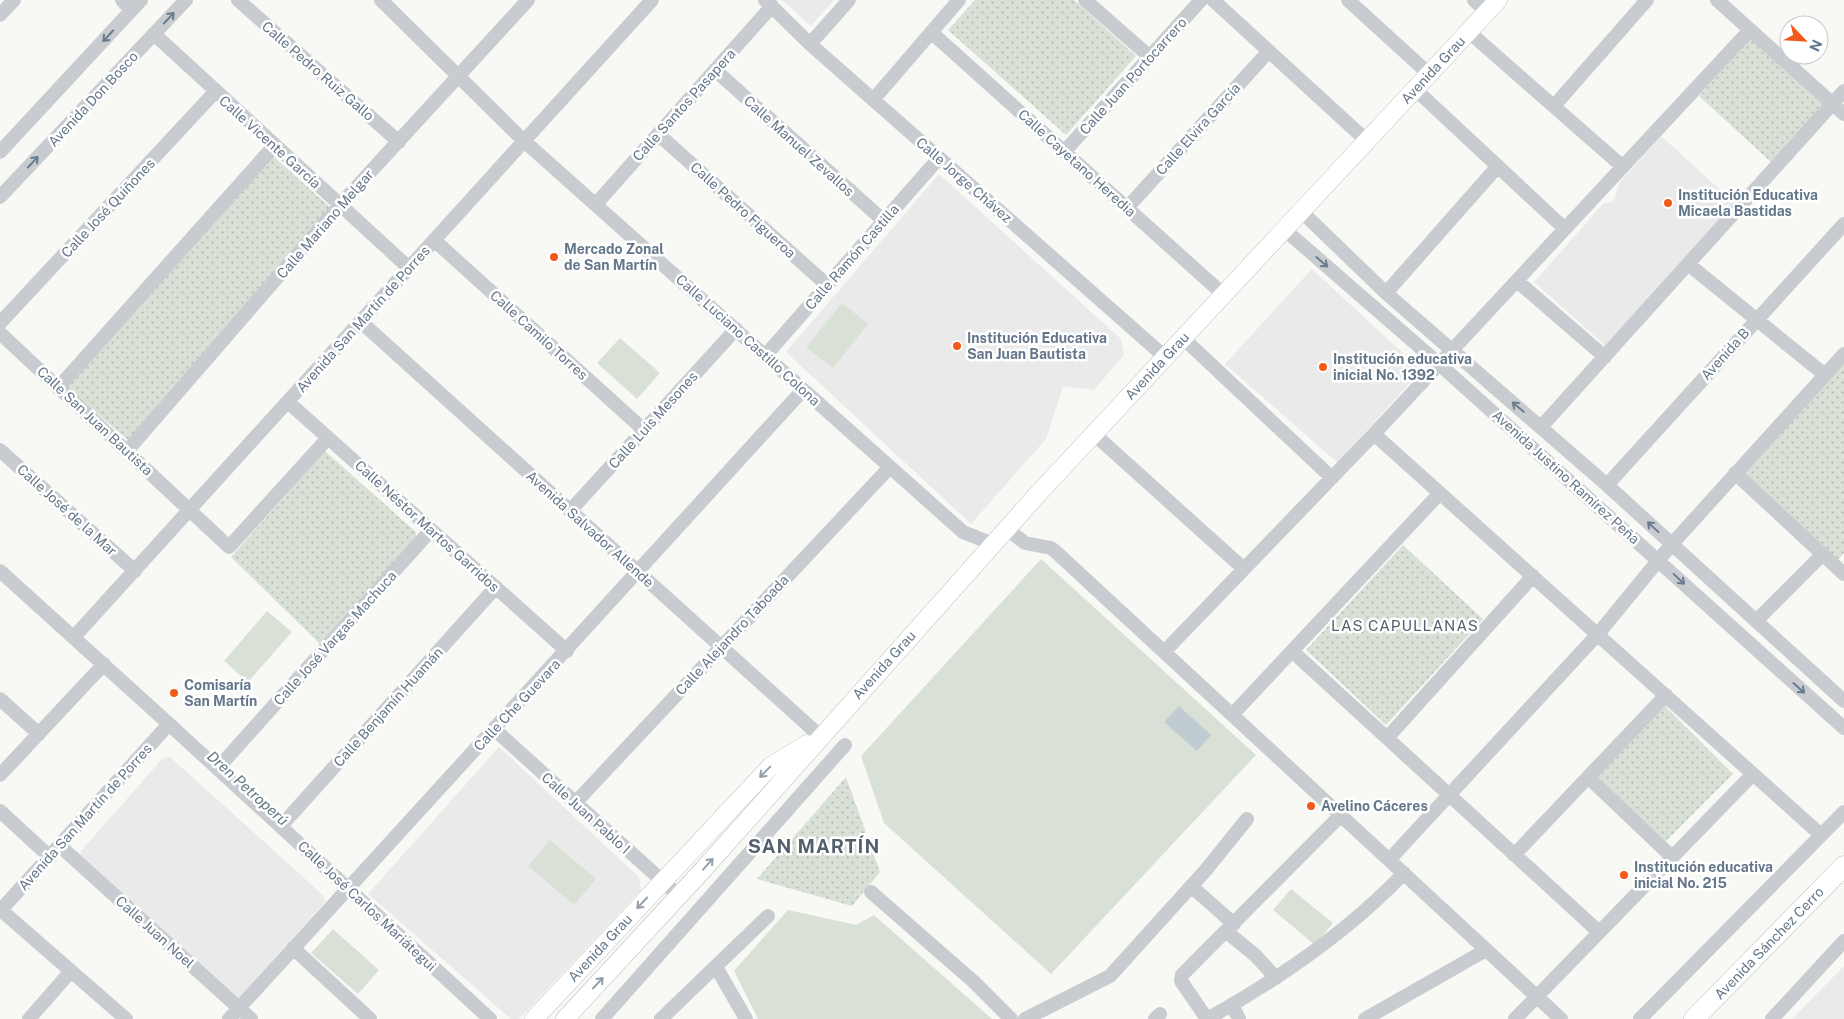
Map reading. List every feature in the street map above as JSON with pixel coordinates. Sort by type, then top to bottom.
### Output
[{"type":"highway","name":"Avenida Sánchez Cerro","points":[[1694,1019],[1840,876]]},
{"type":"main road","name":"Avenida Grau","points":[[565,1019],[679,896],[993,544],[1469,32],[1486,4]]},
{"type":"main road","name":"Avenida Grau","points":[[534,1019],[662,880],[771,766],[820,736]]},
{"type":"street","name":"Avenida Don Bosco","points":[[0,197],[186,0]]},
{"type":"street","name":"Calle Pedro Ruiz Gallo","points":[[238,0],[398,142]]},
{"type":"street","name":"Calle Luciano Castillo Colona","points":[[381,0],[524,141],[803,390],[963,532],[993,544]]},
{"type":"street","name":"Avenida San Martín de Porres","points":[[74,637],[652,0]]},
{"type":"street","points":[[810,44],[849,0]]},
{"type":"street","points":[[873,100],[959,0]]},
{"type":"street","points":[[1085,0],[1150,57]]},
{"type":"street","name":"Calle Juan Portocarrero","points":[[1064,152],[1201,0]]},
{"type":"street","points":[[1213,0],[1367,141]]},
{"type":"street","points":[[1348,0],[1429,74]]},
{"type":"street","points":[[1554,106],[1647,0]]},
{"type":"street","points":[[1716,0],[1844,114]]},
{"type":"street","points":[[0,15],[10,1]]},
{"type":"street","name":"Calle Mariano Melgar","points":[[127,451],[340,205],[459,76],[521,2]]},
{"type":"street","points":[[0,152],[131,3]]},
{"type":"street","name":"Calle Jorge Chávez","points":[[768,3],[810,44],[1165,357]]},
{"type":"street","name":"Calle Santos Pasapera","points":[[596,204],[715,70],[768,3]]},
{"type":"street","points":[[1165,651],[1374,434],[1450,349],[1517,281],[1750,30]]},
{"type":"street","name":"Calle Cayetano Heredia","points":[[931,32],[1224,295]]},
{"type":"street","points":[[1469,32],[1623,166]]},
{"type":"street","name":"Calle Vicente García","points":[[154,34],[409,268]]},
{"type":"street","name":"Calle Elvira García","points":[[1127,208],[1269,51]]},
{"type":"street","name":"Calle Manuel Zevallos","points":[[715,70],[884,221]]},
{"type":"street","points":[[1414,90],[1565,229]]},
{"type":"street","points":[[1541,427],[1844,91]]},
{"type":"street","name":"Calle José Quiñones","points":[[0,323],[215,92]]},
{"type":"street","name":"Calle Pedro Figueroa","points":[[658,134],[827,285]]},
{"type":"street","points":[[58,388],[274,146]]},
{"type":"street","name":"Calle Ramón Castilla","points":[[765,356],[939,158]]},
{"type":"street","points":[[1386,294],[1498,166]]},
{"type":"street","name":"Avenida Justino Ramírez Peña","points":[[1302,212],[1386,294],[1607,485],[1844,701]]},
{"type":"street","name":"Avenida B","points":[[1607,485],[1844,224]]},
{"type":"street","name":"Avenida Justino Ramírez Peña","points":[[1285,230],[1438,363],[1844,728]]},
{"type":"street","name":"Calle Camilo Torres","points":[[434,240],[644,430]]},
{"type":"street","points":[[1688,264],[1825,375]]},
{"type":"street","points":[[1517,281],[1605,357]]},
{"type":"street","name":"Avenida Salvador Allende","points":[[360,322],[820,736]]},
{"type":"street","name":"Calle Luis Mesones","points":[[570,511],[736,329]]},
{"type":"street","name":"Calle San Juan Bautista","points":[[0,333],[229,547],[328,438]]},
{"type":"street","points":[[1183,338],[1332,478]]},
{"type":"street","points":[[1390,860],[1448,794],[1598,634],[1671,545],[1844,354]]},
{"type":"street","name":"Calle Che Guevara","points":[[229,1019],[803,390]]},
{"type":"street","name":"Calle Néstor Martos Garridos","points":[[288,402],[566,651]]},
{"type":"street","points":[[1094,434],[1244,569]]},
{"type":"street","points":[[1374,434],[1821,835]]},
{"type":"street","name":"Calle José de la Mar","points":[[0,450],[135,571]]},
{"type":"street","name":"Calle Alejandro Taboada","points":[[575,803],[890,466]]},
{"type":"street","points":[[1735,473],[1823,554],[1842,567]]},
{"type":"street","points":[[1233,714],[1440,493]]},
{"type":"street","points":[[1007,529],[1025,543],[1040,548],[1051,548],[1056,552],[1561,1019]]},
{"type":"street","name":"Calle José Vargas Machuca","points":[[218,768],[432,530]]},
{"type":"street","points":[[1756,621],[1823,554]]},
{"type":"street","name":"Calle José Carlos Mariátegui","points":[[0,571],[170,724],[490,1019]]},
{"type":"street","points":[[1387,738],[1533,576]]},
{"type":"street","name":"Calle Benjamín Huamán","points":[[281,826],[496,587]]},
{"type":"street","points":[[1292,650],[1599,932]]},
{"type":"street","points":[[0,774],[104,664]]},
{"type":"street","points":[[1514,855],[1666,695]]},
{"type":"street","points":[[0,699],[39,734]]},
{"type":"street","name":"Avenida San Martín de Porres","points":[[0,910],[170,724]]},
{"type":"street","name":"Calle Juan Pablo I","points":[[494,729],[679,896]]},
{"type":"street","points":[[602,1019],[845,745]]},
{"type":"street","points":[[1515,1019],[1753,774]]},
{"type":"street","points":[[1588,778],[1672,857]]},
{"type":"street","points":[[0,811],[50,857]]},
{"type":"street","points":[[1640,1019],[1844,812]]},
{"type":"street","points":[[1341,815],[1231,928],[1182,975],[1181,981],[1207,1019],[1276,978],[1344,929],[1373,905],[1404,873]]},
{"type":"street","points":[[1025,1019],[1110,976],[1191,886],[1247,819]]},
{"type":"street","name":"Calle Juan Noel","points":[[60,846],[251,1019]]},
{"type":"street","points":[[1191,886],[1276,978]]},
{"type":"street","points":[[871,892],[974,982],[1011,1019]]},
{"type":"street","points":[[0,910],[126,1019]]},
{"type":"street","points":[[662,1019],[768,916]]},
{"type":"street","points":[[1772,1019],[1844,941]]},
{"type":"street","points":[[293,948],[370,1019]]},
{"type":"street","points":[[1365,1019],[1486,950]]},
{"type":"street","points":[[716,967],[746,1019]]},
{"type":"street","points":[[29,1019],[71,971]]},
{"type":"street","points":[[1232,1005],[1240,1019]]},
{"type":"shaded area","points":[[782,0],[834,0],[811,26]]},
{"type":"shaded area","points":[[975,0],[1074,0],[1136,56],[1066,135],[948,30]]},
{"type":"shaded area","points":[[1752,37],[1779,62],[1779,65],[1782,65],[1824,104],[1771,162],[1699,96]]},
{"type":"shaded area","points":[[1661,136],[1736,204],[1608,348],[1534,282],[1603,204],[1613,202],[1620,182]]},
{"type":"shaded area","points":[[271,154],[331,208],[128,440],[65,386]]},
{"type":"shaded area","name":"Institución Educativa San Juan Bautista","points":[[939,174],[1121,339],[1124,355],[1094,390],[1063,386],[1046,439],[971,524],[786,352]]},
{"type":"shaded area","name":"Institución educativa inicial No. 1392","points":[[1312,269],[1421,370],[1338,463],[1225,364]]},
{"type":"shaded area","points":[[842,303],[868,324],[833,368],[806,347]]},
{"type":"shaded area","points":[[620,338],[660,373],[637,399],[597,363]]},
{"type":"shaded area","points":[[1844,364],[1844,553],[1837,561],[1743,474]]},
{"type":"shaded area","points":[[325,451],[416,532],[416,539],[321,645],[231,557]]},
{"type":"shaded area","points":[[1403,545],[1483,619],[1386,725],[1306,650]]},
{"type":"shaded area","points":[[1041,559],[1256,755],[1051,974],[884,823],[861,756]]},
{"type":"shaded area","points":[[267,611],[292,632],[248,682],[224,661]]},
{"type":"shaded area","points":[[1663,704],[1733,774],[1664,843],[1592,778]]},
{"type":"shaded area","points":[[1179,706],[1211,735],[1197,751],[1164,722]]},
{"type":"shaded area","points":[[499,747],[639,877],[641,890],[519,1019],[511,1019],[368,894]]},
{"type":"shaded area","points":[[170,757],[324,896],[325,902],[239,998],[235,999],[80,857],[81,851],[163,758]]},
{"type":"shaded area","points":[[846,777],[880,872],[852,906],[757,879]]},
{"type":"shaded area","points":[[550,840],[596,879],[574,905],[528,866]]},
{"type":"shaded area","points":[[1291,889],[1333,923],[1315,945],[1273,910]]},
{"type":"shaded area","points":[[788,910],[856,925],[874,915],[992,1019],[758,1019],[734,971]]},
{"type":"shaded area","points":[[333,929],[379,970],[358,994],[311,953]]},
{"type":"shaded area","points":[[1844,966],[1844,1019],[1792,1019],[1796,1015]]},
{"type":"place","name":"Institución Educativa Micaela Bastidas","points":[[1668,203]]},
{"type":"place","name":"Mercado Zonal de San Martín","points":[[554,257]]},
{"type":"place","name":"Institución Educativa San Juan Bautista","points":[[957,346]]},
{"type":"place","name":"Institución educativa inicial No. 1392","points":[[1323,367]]},
{"type":"place","name":"Comisaría San Martín","points":[[174,693]]},
{"type":"place","name":"Avelino Cáceres","points":[[1311,806]]},
{"type":"place","name":"Institución educativa inicial No. 215","points":[[1624,875]]},
{"type":"district","name":"LAS CAPULLANAS","points":[[1405,625]]},
{"type":"district","name":"SAN MARTÍN","points":[[814,846]]},
{"type":"water label","name":"Dren Petroperú","points":[[248,788]]}]
